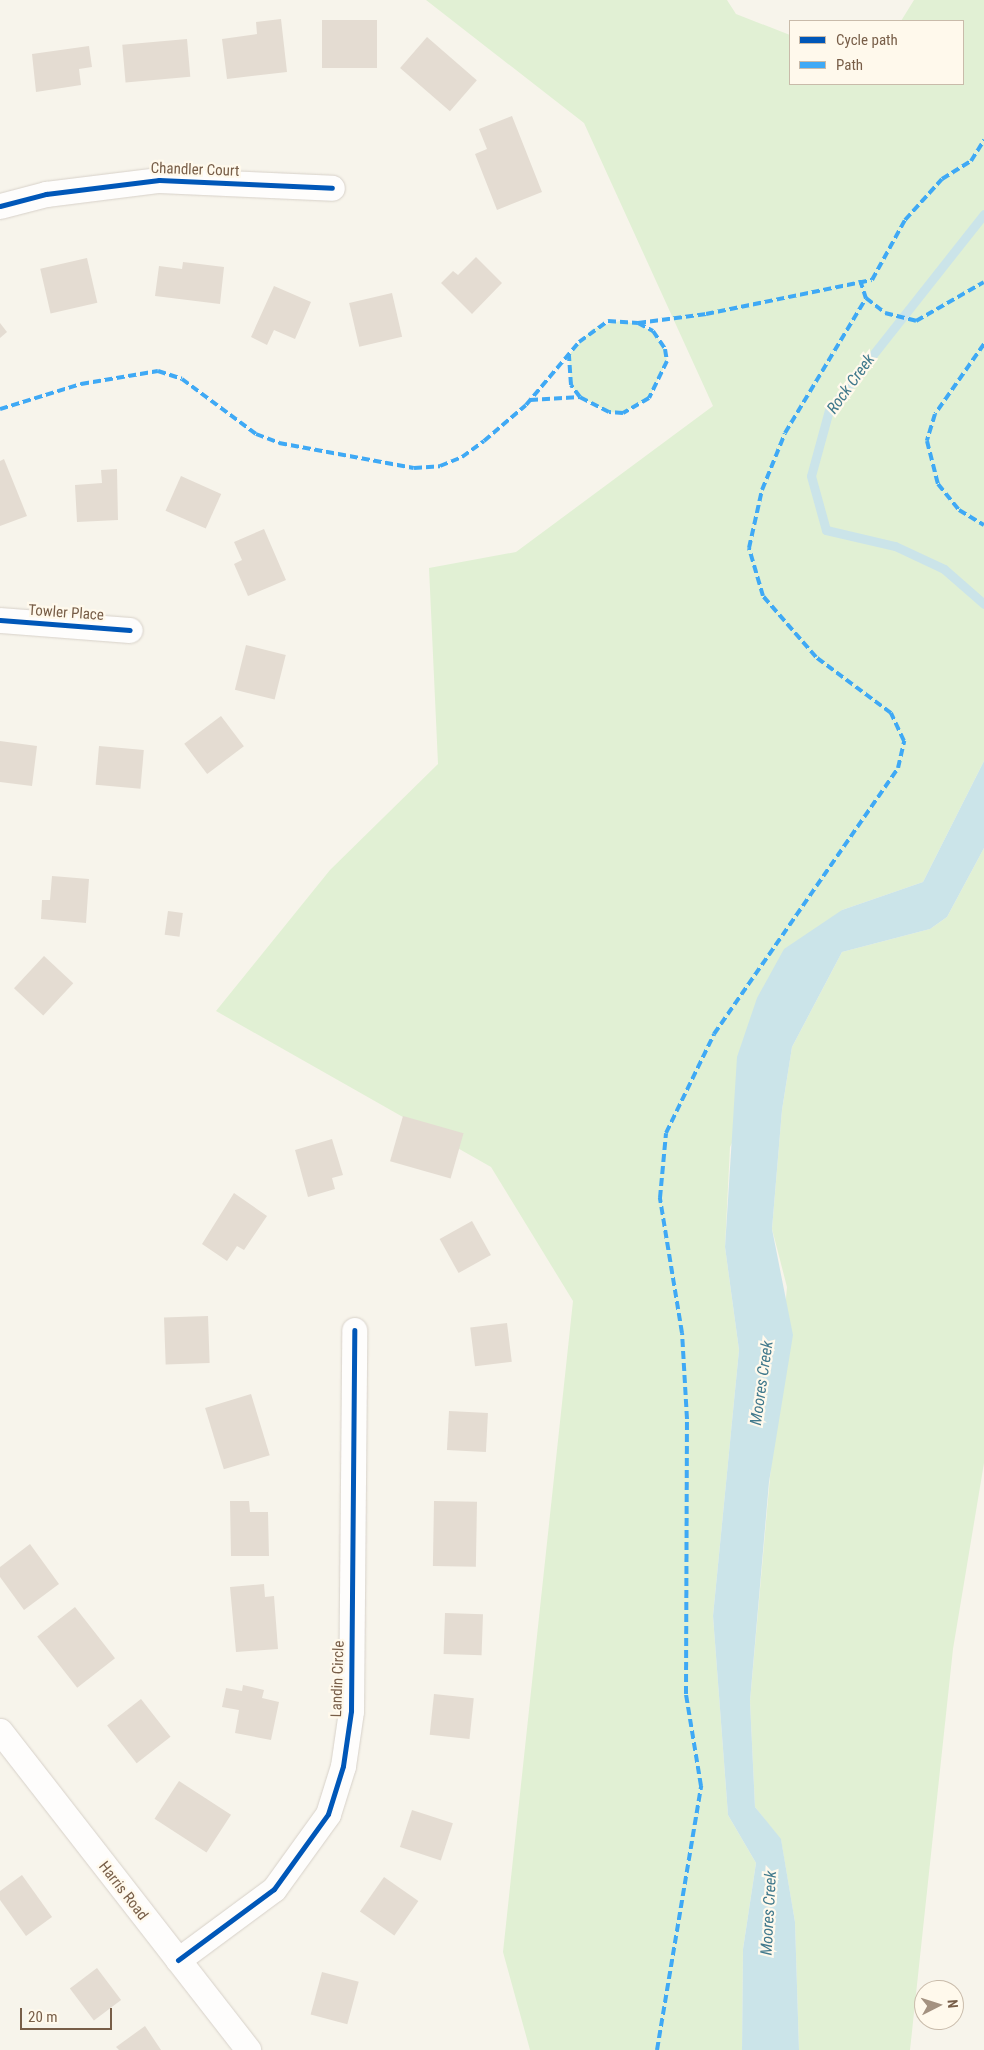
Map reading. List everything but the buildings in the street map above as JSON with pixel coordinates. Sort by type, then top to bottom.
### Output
[{"type":"street","name":"Chandler Court","points":[[0,206],[54,192],[160,180],[332,188]]},
{"type":"street","name":"Towler Place","points":[[0,620],[130,630]]},
{"type":"street","name":"Landin Circle","points":[[178,1960],[274,1889],[328,1814],[343,1766],[351,1701],[354,1330]]},
{"type":"street","name":"Harris Road","points":[[0,1731],[248,2050]]},
{"type":"green space","points":[[426,0],[727,0],[736,14],[789,35],[789,85],[964,85],[964,20],[902,20],[914,0],[984,0],[984,761],[923,882],[842,910],[730,1147],[725,1247],[739,1350],[713,1616],[728,1815],[756,1863],[743,1949],[742,2050],[530,2050],[503,1952],[573,1301],[491,1167],[216,1011],[330,870],[438,764],[429,568],[516,552],[713,406],[584,123]]},
{"type":"green space","points":[[623,320],[653,331],[665,349],[667,361],[649,398],[623,413],[609,412],[580,397],[571,385],[569,355],[592,329]]},
{"type":"green space","points":[[984,848],[984,1463],[953,1649],[918,1980],[914,1980],[914,2013],[910,2050],[799,2050],[795,1922],[781,1840],[755,1807],[750,1701],[787,1287],[772,1229],[782,1110],[792,1047],[842,952],[930,929],[947,917]]},
{"type":"water","name":"Moores Creek","points":[[984,761],[984,848],[947,917],[930,929],[842,952],[792,1047],[782,1110],[772,1229],[793,1335],[769,1482],[750,1701],[755,1807],[781,1839],[795,1922],[799,2050],[742,2050],[743,1949],[756,1863],[728,1815],[713,1616],[739,1350],[725,1247],[737,1057],[757,998],[784,949],[842,910],[923,882]]},
{"type":"waterway","name":"Rock Creek","points":[[984,214],[829,410],[811,476],[826,530],[895,546],[944,569],[984,604]]},
{"type":"marked path","points":[[638,323],[706,314],[872,280],[905,220],[942,179],[971,161],[984,140]]},
{"type":"marked path","points":[[860,280],[866,298]]},
{"type":"marked path","points":[[657,2050],[701,1786],[686,1694],[687,1419],[682,1333],[660,1198],[666,1133],[714,1034],[898,768],[904,741],[891,713],[816,657],[763,596],[749,548],[762,490],[785,433],[866,298],[885,313],[916,321],[984,282]]},
{"type":"marked path","points":[[0,409],[81,384],[158,371],[182,379],[256,434],[279,443],[414,468],[440,466],[462,457],[526,405],[579,342],[608,321],[638,323],[653,331],[665,349],[667,361],[649,398],[623,413],[609,412],[580,397],[571,385],[569,355]]},
{"type":"marked path","points":[[984,344],[935,414],[927,441],[938,484],[959,510],[984,525]]},
{"type":"marked path","points":[[530,400],[580,397]]},
{"type":"cycle path","points":[[0,206],[46,194],[159,180],[332,188]]},
{"type":"cycle path","points":[[0,620],[130,630]]},
{"type":"cycle path","points":[[178,1960],[274,1889],[328,1814],[343,1766],[351,1711],[354,1330]]}]
